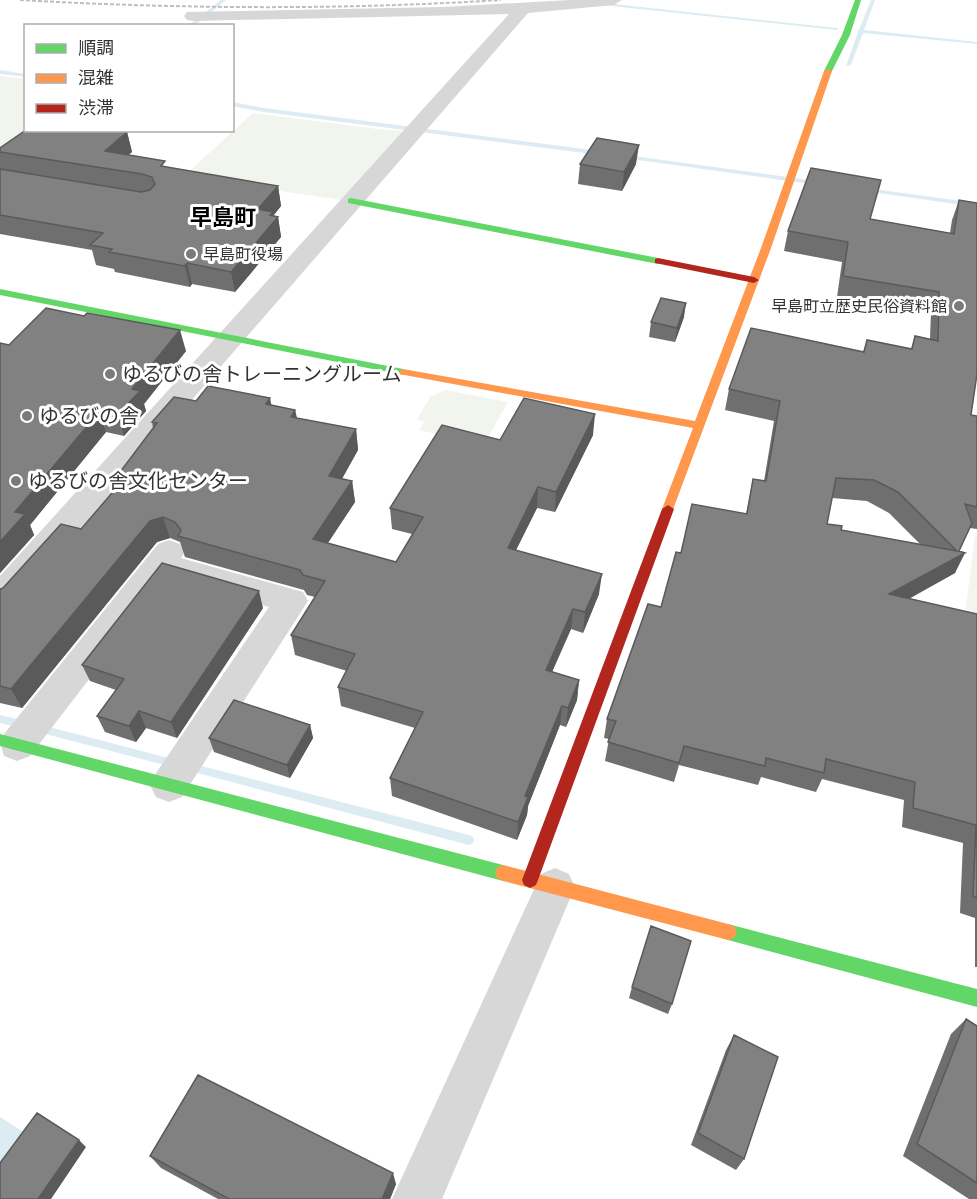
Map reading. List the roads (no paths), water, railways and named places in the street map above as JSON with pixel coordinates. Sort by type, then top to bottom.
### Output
[{"type":"street","points":[[417,1199],[543,884],[698,425],[754,280],[833,58],[846,35],[858,0]]},
{"type":"street","points":[[198,15],[351,15],[529,9],[609,1]]},
{"type":"street","points":[[0,598],[415,128],[529,9]]},
{"type":"street","points":[[351,201],[754,280]]},
{"type":"street","points":[[0,292],[196,330],[229,339],[698,425]]},
{"type":"street","points":[[177,772],[291,601],[164,558],[20,735],[177,772],[543,884],[977,998]]},
{"type":"waterway","points":[[193,24],[224,0]]},
{"type":"waterway","points":[[861,31],[873,0]]},
{"type":"waterway","points":[[604,4],[837,29]]},
{"type":"waterway","points":[[848,65],[861,31]]},
{"type":"waterway","points":[[861,31],[977,43]]},
{"type":"waterway","points":[[0,72],[24,76]]},
{"type":"waterway","points":[[234,104],[600,153]]},
{"type":"waterway","points":[[626,157],[817,183]]},
{"type":"waterway","points":[[866,190],[977,205]]},
{"type":"waterway","points":[[0,719],[25,725]]},
{"type":"waterway","points":[[38,728],[176,764]]},
{"type":"waterway","points":[[190,767],[469,840]]},
{"type":"railway","points":[[20,0],[260,7],[501,0]]},
{"type":"place","name":"早島町役場","points":[[191,254]]},
{"type":"place","name":"早島町立歴史民俗資料館","points":[[959,306]]},
{"type":"place","name":"ゆるびの舎トレーニングルーム","points":[[110,374]]},
{"type":"place","name":"ゆるびの舎","points":[[27,416]]},
{"type":"place","name":"ゆるびの舎文化センター","points":[[16,481]]},
{"type":"district","name":"早島町","points":[[223,217]]}]
